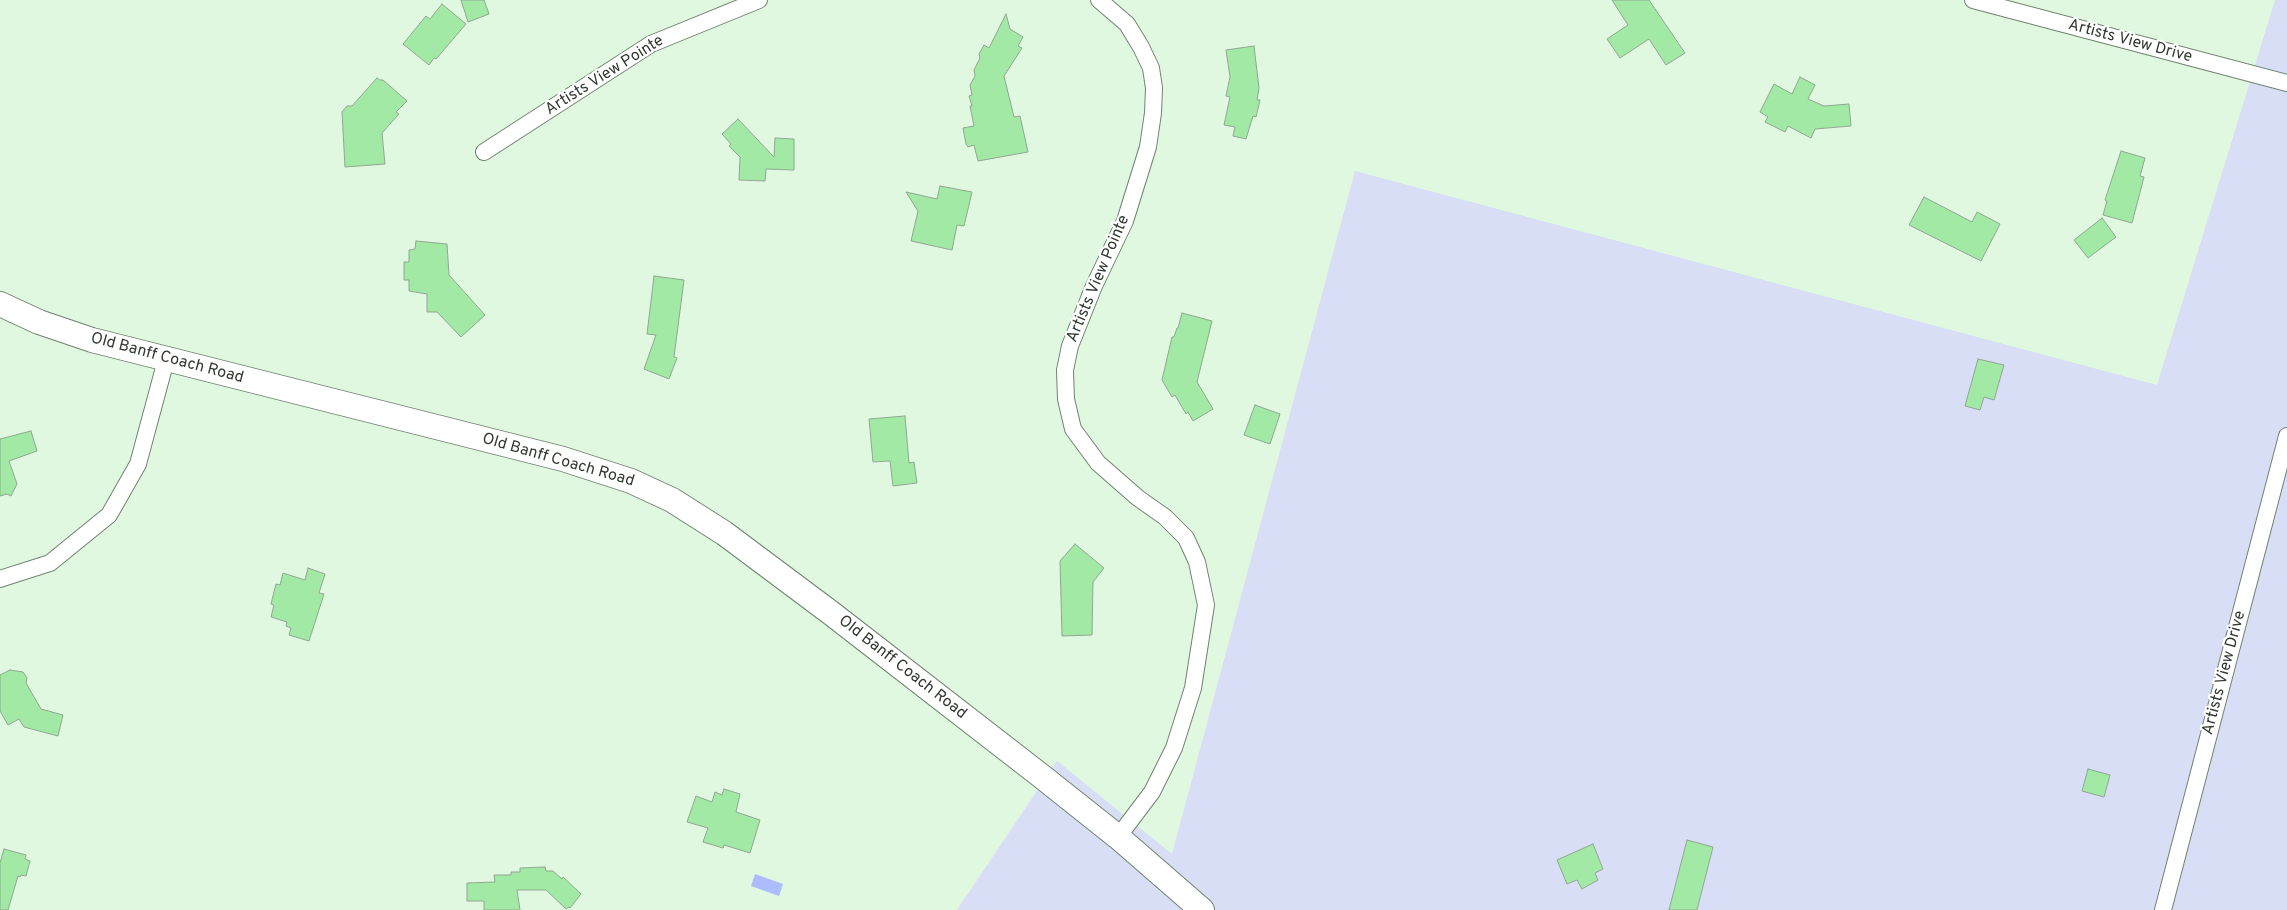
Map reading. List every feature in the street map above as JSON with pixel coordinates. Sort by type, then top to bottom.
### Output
[{"type":"main road","name":"Old Banff Coach Road","points":[[0,304],[39,322],[92,340],[563,459],[632,481],[672,500],[724,533],[831,613],[1118,838],[1202,910]]},
{"type":"street","name":"Artists View Pointe","points":[[484,152],[651,44],[759,0]]},
{"type":"street","name":"Artists View Pointe","points":[[1099,0],[1127,24],[1141,47],[1151,68],[1154,88],[1153,113],[1148,147],[1125,220],[1094,286],[1070,346],[1065,370],[1066,399],[1073,429],[1098,463],[1138,498],[1165,517],[1186,538],[1197,562],[1206,605],[1193,688],[1174,748],[1152,792],[1118,838]]},
{"type":"street","name":"Artists View Drive","points":[[1973,0],[2287,83]]},
{"type":"street","points":[[0,579],[50,563],[109,515],[138,464],[166,360]]},
{"type":"street","name":"Artists View Drive","points":[[2163,910],[2287,436]]},
{"type":"shaded area","points":[[2275,0],[2287,0],[2287,910],[957,910],[1057,761],[1172,854],[1355,171],[2157,385]]},
{"type":"water","points":[[755,874],[783,884],[779,896],[751,886]]},
{"type":"building","points":[[461,0],[484,0],[489,14],[468,22]]},
{"type":"building","points":[[1612,0],[1649,0],[1685,53],[1666,65],[1649,39],[1620,58],[1607,39],[1628,25]]},
{"type":"building","points":[[442,4],[466,24],[429,65],[403,44],[426,16],[430,19]]},
{"type":"building","points":[[1006,14],[1010,29],[1023,37],[1018,46],[1022,48],[1004,76],[1014,117],[1020,116],[1028,152],[978,161],[974,145],[968,147],[966,144],[963,128],[974,126],[969,96],[972,95],[970,85],[975,76],[974,70],[980,58],[979,54],[984,45],[989,48]]},
{"type":"building","points":[[1254,46],[1259,88],[1257,100],[1260,100],[1256,117],[1253,116],[1246,139],[1233,136],[1235,127],[1224,125],[1230,97],[1226,96],[1230,77],[1226,50]]},
{"type":"building","points":[[1800,77],[1815,85],[1808,99],[1824,106],[1849,104],[1851,126],[1815,129],[1811,138],[1788,126],[1785,132],[1765,122],[1768,117],[1760,112],[1774,84],[1792,94]]},
{"type":"building","points":[[377,78],[383,80],[407,101],[396,112],[399,114],[382,133],[385,164],[345,167],[342,112],[347,106],[352,106]]},
{"type":"building","points":[[738,119],[774,157],[775,138],[794,139],[794,170],[766,169],[765,181],[739,180],[740,157],[729,146],[731,144],[722,134]]},
{"type":"building","points":[[2121,151],[2145,158],[2140,176],[2144,177],[2132,223],[2103,215],[2107,201],[2105,200]]},
{"type":"building","points":[[940,186],[972,192],[964,226],[957,225],[952,250],[911,241],[918,211],[906,192],[937,199]]},
{"type":"building","points":[[1924,197],[1972,222],[1977,212],[2000,224],[1981,261],[1909,225]]},
{"type":"building","points":[[2102,218],[2116,237],[2088,258],[2074,240]]},
{"type":"building","points":[[416,241],[447,244],[449,275],[485,315],[461,337],[437,312],[427,312],[427,294],[409,291],[409,280],[404,280],[404,262],[409,262],[409,250],[415,249]]},
{"type":"building","points":[[654,276],[684,280],[674,357],[677,358],[669,379],[644,369],[656,335],[647,334]]},
{"type":"building","points":[[1182,313],[1212,321],[1197,382],[1213,409],[1193,421],[1188,412],[1186,414],[1175,395],[1172,397],[1162,380],[1172,337],[1174,337],[1178,328]]},
{"type":"building","points":[[1978,359],[2004,365],[1994,400],[1984,397],[1980,410],[1965,406]]},
{"type":"building","points":[[1255,405],[1280,414],[1270,444],[1244,435]]},
{"type":"building","points":[[905,416],[909,463],[914,462],[917,483],[893,486],[890,461],[873,462],[869,419]]},
{"type":"building","points":[[31,431],[37,451],[9,461],[17,484],[11,496],[7,494],[0,496],[0,439]]},
{"type":"building","points":[[1075,544],[1104,568],[1093,582],[1092,635],[1062,636],[1060,561]]},
{"type":"building","points":[[308,568],[325,574],[319,593],[324,594],[309,641],[289,635],[291,628],[286,626],[287,622],[271,617],[274,605],[271,604],[276,584],[280,585],[283,573],[305,580]]},
{"type":"building","points":[[10,670],[23,672],[27,678],[26,683],[41,709],[63,715],[58,736],[24,727],[19,719],[8,725],[0,711],[0,675]]},
{"type":"building","points":[[2088,769],[2110,775],[2104,797],[2082,791]]},
{"type":"building","points":[[724,789],[740,794],[736,812],[760,820],[750,853],[724,845],[723,848],[703,842],[708,828],[687,822],[696,796],[712,802],[715,792],[722,795]]},
{"type":"building","points":[[1687,840],[1713,847],[1697,910],[1669,910]]},
{"type":"building","points":[[1593,844],[1603,869],[1595,873],[1598,880],[1582,889],[1577,880],[1567,884],[1557,860]]},
{"type":"building","points":[[4,849],[26,855],[25,859],[30,861],[26,876],[18,876],[8,910],[0,910],[0,863]]},
{"type":"building","points":[[545,867],[546,871],[553,871],[562,879],[563,877],[581,894],[570,908],[566,909],[546,890],[517,890],[520,910],[484,910],[484,901],[467,901],[467,883],[495,882],[494,875],[511,875],[511,872],[520,872],[520,868]]}]
